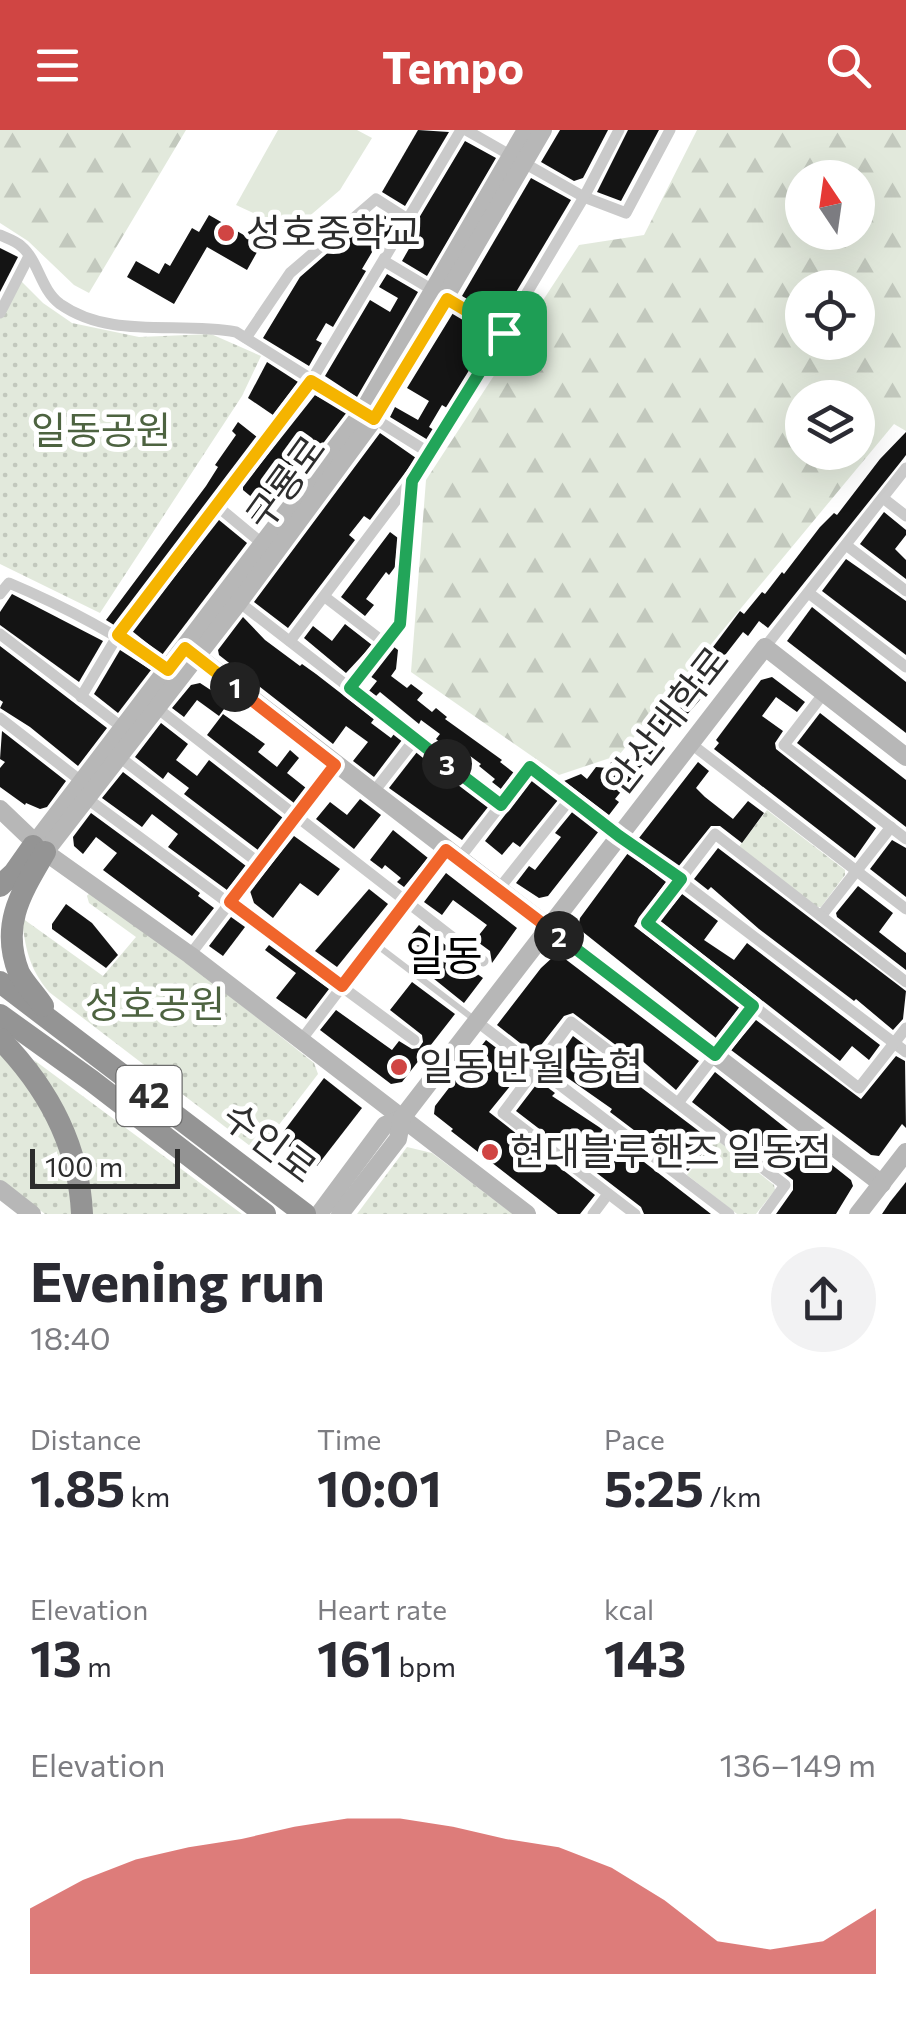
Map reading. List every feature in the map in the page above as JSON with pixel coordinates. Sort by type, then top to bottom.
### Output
[{"type":"highway","points":[[0,886],[40,848]]},
{"type":"highway","points":[[40,848],[11,911],[9,937],[19,972],[56,1026]]},
{"type":"highway","name":"수인로","points":[[0,982],[307,1212]]},
{"type":"highway","name":"수인로","points":[[0,1015],[264,1214]]},
{"type":"highway","points":[[0,1039],[19,1058],[62,1123],[77,1174],[82,1214]]},
{"type":"street","points":[[81,697],[118,635],[311,381],[464,130],[584,197],[626,214],[670,130]]},
{"type":"street","name":"구룡로","points":[[518,160],[526,130]]},
{"type":"street","name":"구룡로","points":[[40,848],[122,728],[168,670],[239,602],[368,416],[518,160],[543,130]]},
{"type":"street","points":[[290,641],[431,454],[584,197],[619,130]]},
{"type":"street","points":[[246,338],[290,272],[376,198],[409,220]]},
{"type":"street","points":[[0,235],[21,245],[54,300],[82,317],[127,326],[236,332],[431,454]]},
{"type":"street","points":[[0,313],[29,256]]},
{"type":"street","points":[[384,261],[504,333]]},
{"type":"street","name":"구룡로","points":[[83,789],[118,756],[157,708],[264,544],[368,416]]},
{"type":"street","points":[[765,648],[906,468]]},
{"type":"street","points":[[350,688],[400,624],[412,481]]},
{"type":"street","points":[[882,498],[906,516]]},
{"type":"street","points":[[217,506],[264,544]]},
{"type":"street","points":[[846,545],[906,592]]},
{"type":"street","points":[[0,594],[9,583],[118,635],[168,670]]},
{"type":"street","points":[[810,594],[906,667]]},
{"type":"street","points":[[325,597],[386,643]]},
{"type":"street","points":[[239,602],[501,805]]},
{"type":"street","points":[[0,634],[122,728]]},
{"type":"street","name":"안산대학로","points":[[340,1214],[398,1138],[402,1118],[765,648],[906,757]]},
{"type":"street","points":[[191,652],[882,1184]]},
{"type":"street","points":[[824,693],[784,746],[906,838]]},
{"type":"street","points":[[157,708],[483,961]]},
{"type":"street","points":[[0,718],[83,789],[414,1040]]},
{"type":"street","points":[[372,794],[415,739]]},
{"type":"street","points":[[690,743],[906,909]]},
{"type":"street","points":[[118,756],[260,863]]},
{"type":"street","points":[[190,955],[335,765]]},
{"type":"street","points":[[302,1040],[406,902],[501,805],[530,767],[906,1052]]},
{"type":"street","points":[[498,890],[570,798]]},
{"type":"street","points":[[0,809],[40,848],[190,955],[527,1214]]},
{"type":"street","points":[[820,916],[891,828]]},
{"type":"street","points":[[906,982],[715,834],[647,923],[859,1088],[906,1028]]},
{"type":"street","points":[[678,1103],[753,1006]]},
{"type":"street","points":[[476,1021],[729,1214]]},
{"type":"street","points":[[635,1214],[504,1113],[571,1022],[786,1185],[764,1214]]},
{"type":"street","name":"안산대학로","points":[[307,1212],[385,1125],[402,1118]]},
{"type":"street","points":[[858,1214],[906,1152]]},
{"type":"street","points":[[0,1190],[32,1214]]},
{"type":"street","points":[[593,1214],[608,1194]]},
{"type":"lane","points":[[374,942],[476,1021]]},
{"type":"green space","points":[[0,130],[186,130],[89,293],[74,285],[28,241],[0,223]]},
{"type":"green space","points":[[278,130],[357,130],[372,138],[340,190],[292,231],[236,205]]},
{"type":"green space","points":[[697,130],[906,130],[906,431],[894,424],[875,447],[875,380],[785,380],[785,470],[856,470],[619,755],[559,775],[411,672],[426,480],[579,245],[644,235]]},
{"type":"green space","name":"일동공원","points":[[19,279],[43,303],[72,323],[139,337],[211,334],[261,356],[242,396],[100,613],[0,564],[0,318]]},
{"type":"green space","points":[[767,810],[845,870],[821,907],[738,848]]},
{"type":"green space","name":"성호공원","points":[[94,888],[314,1063],[318,1074],[258,1152],[49,992],[37,975],[22,918],[103,976],[136,937],[89,903],[87,896]]},
{"type":"green space","name":"성호공원","points":[[0,1049],[56,1122],[78,1214],[45,1214],[0,1180]]},
{"type":"green space","points":[[34,1060],[242,1214],[92,1214],[74,1138]]},
{"type":"green space","points":[[716,1139],[774,1185],[775,1190],[756,1214],[737,1214],[687,1175]]},
{"type":"green space","points":[[407,1147],[432,1153],[513,1214],[357,1214]]},
{"type":"building","points":[[418,130],[449,132],[405,206],[382,192]]},
{"type":"building","points":[[560,130],[608,130],[583,178],[574,181],[541,162]]},
{"type":"building","points":[[628,130],[659,130],[621,201],[597,192]]},
{"type":"building","points":[[465,141],[496,158],[427,276],[402,261],[410,247],[404,243]]},
{"type":"building","points":[[531,178],[571,200],[500,319],[462,296]]},
{"type":"building","points":[[377,211],[395,222],[362,269],[366,271],[333,327],[326,323],[316,340],[322,343],[309,366],[263,338],[300,277],[331,250],[335,252],[350,234],[354,236]]},
{"type":"building","points":[[209,215],[261,245],[247,270],[207,247],[174,304],[127,277],[136,261],[159,274],[165,263],[170,266],[192,228],[199,232]]},
{"type":"building","points":[[0,248],[18,257],[0,292]]},
{"type":"building","points":[[387,274],[418,292],[357,397],[325,376],[370,300],[390,312],[398,298],[379,287]]},
{"type":"building","points":[[453,313],[491,335],[447,408],[442,405],[429,427],[434,430],[428,440],[390,417],[395,407],[418,420],[429,401],[407,388]]},
{"type":"building","points":[[267,362],[298,382],[273,415],[248,398]]},
{"type":"building","points":[[315,395],[347,412],[260,526],[251,518],[261,505],[243,486]]},
{"type":"building","points":[[238,422],[257,437],[114,625],[106,620],[206,486],[236,435],[232,431]]},
{"type":"building","points":[[906,432],[903,459],[768,628],[759,621],[748,636],[743,632],[722,659],[726,663],[699,701],[615,799],[619,802],[609,815],[564,781],[581,774],[587,779],[596,767],[607,768],[612,761],[618,763],[621,759],[625,763],[740,611],[744,614],[784,574],[820,527],[834,513],[837,515],[875,470],[880,459]]},
{"type":"building","points":[[380,433],[416,458],[370,520],[364,516],[349,535],[355,540],[288,628],[254,602]]},
{"type":"building","points":[[884,512],[906,530],[895,549],[906,560],[906,579],[860,544]]},
{"type":"building","points":[[219,520],[247,543],[162,655],[132,631]]},
{"type":"building","points":[[390,532],[398,538],[395,567],[389,575],[386,572],[366,599],[374,605],[365,616],[341,597]]},
{"type":"building","points":[[846,559],[906,601],[906,655],[822,591]]},
{"type":"building","points":[[12,594],[103,641],[79,682],[0,625],[0,612]]},
{"type":"building","points":[[812,607],[906,682],[906,733],[787,641]]},
{"type":"building","points":[[243,617],[265,640],[374,719],[371,723],[391,738],[394,734],[402,740],[374,777],[353,761],[368,742],[346,726],[333,744],[219,655],[218,650]]},
{"type":"building","points":[[345,624],[372,645],[346,673],[304,638],[313,626],[332,641]]},
{"type":"building","points":[[0,646],[107,728],[78,766],[0,708]]},
{"type":"building","points":[[394,647],[398,650],[396,669],[391,676],[407,688],[411,684],[423,693],[417,700],[432,712],[436,708],[514,773],[501,789],[481,764],[466,753],[460,760],[436,739],[440,734],[421,720],[419,724],[380,692],[376,696],[369,691],[377,681],[370,676]]},
{"type":"building","points":[[120,650],[151,670],[118,713],[94,694]]},
{"type":"building","points":[[772,677],[805,702],[797,712],[776,697],[762,716],[783,731],[775,743],[776,749],[876,828],[855,858],[714,749],[719,743],[716,740],[761,680]]},
{"type":"building","points":[[200,683],[229,702],[219,716],[197,700],[184,717],[172,708],[191,685]]},
{"type":"building","points":[[820,713],[906,780],[906,827],[797,743]]},
{"type":"building","points":[[223,714],[265,744],[258,752],[277,767],[290,750],[299,758],[287,773],[306,788],[294,803],[207,735]]},
{"type":"building","points":[[161,723],[188,744],[176,760],[197,776],[209,760],[283,818],[258,850],[184,794],[189,788],[168,772],[163,779],[135,757]]},
{"type":"building","points":[[2,731],[66,781],[47,807],[25,805],[0,787],[0,768],[5,762],[0,759]]},
{"type":"building","points":[[417,752],[488,807],[462,840],[389,788]]},
{"type":"building","points":[[698,762],[709,771],[696,788],[733,819],[748,801],[764,813],[742,843],[720,826],[711,826],[678,867],[639,838]]},
{"type":"building","points":[[123,772],[246,866],[227,890],[168,847],[178,834],[152,814],[142,827],[102,798]]},
{"type":"building","points":[[532,780],[558,800],[520,847],[513,842],[502,855],[485,841]]},
{"type":"building","points":[[360,799],[381,815],[354,849],[316,819],[330,802],[347,815]]},
{"type":"building","points":[[573,811],[599,831],[548,896],[539,898],[516,883],[529,866],[535,870],[561,837],[555,833]]},
{"type":"building","points":[[91,813],[200,893],[198,896],[214,908],[192,936],[103,870],[117,853],[96,837],[83,854],[74,846],[73,837]]},
{"type":"building","points":[[393,830],[428,858],[404,887],[397,882],[401,878],[385,865],[382,869],[370,860]]},
{"type":"building","points":[[294,836],[340,869],[318,896],[300,883],[273,918],[254,903],[250,891]]},
{"type":"building","points":[[892,840],[906,848],[906,897],[870,869]]},
{"type":"building","points":[[718,848],[906,991],[903,1019],[893,1030],[759,929],[711,887],[708,890],[694,879]]},
{"type":"building","points":[[628,853],[666,882],[634,926],[740,1007],[716,1038],[578,928],[580,918]]},
{"type":"building","points":[[446,873],[517,928],[492,963],[490,951],[475,940],[487,925],[453,900],[442,915],[424,902]]},
{"type":"building","points":[[858,886],[893,913],[879,932],[906,953],[906,970],[837,917],[836,913]]},
{"type":"building","points":[[369,889],[388,904],[337,967],[315,951]]},
{"type":"building","points":[[682,894],[718,921],[704,940],[734,960],[747,943],[880,1045],[869,1060],[852,1046],[840,1061],[660,921]]},
{"type":"building","points":[[66,904],[92,923],[118,955],[106,968],[52,929]]},
{"type":"building","points":[[231,917],[245,927],[223,956],[209,946]]},
{"type":"building","points":[[419,925],[476,968],[473,971],[483,978],[464,1003],[423,970],[429,958],[406,941]]},
{"type":"building","points":[[269,945],[329,989],[306,1019],[276,998],[296,973],[265,950]]},
{"type":"building","points":[[560,955],[699,1061],[676,1090],[639,1058],[637,1061],[573,1013],[564,1016],[534,1054],[497,1025],[541,968]]},
{"type":"building","points":[[412,982],[455,1014],[402,1082],[391,1084],[320,1030],[336,1010],[392,1050],[399,1041],[412,1049],[419,1048],[422,1035],[390,1010]]},
{"type":"building","points":[[756,1020],[861,1099],[896,1056],[905,1061],[906,1128],[902,1124],[879,1156],[871,1155],[731,1050]]},
{"type":"building","points":[[573,1036],[712,1141],[688,1171],[610,1112],[612,1109],[552,1067]]},
{"type":"building","points":[[486,1040],[524,1069],[489,1112],[595,1195],[580,1214],[558,1214],[434,1114],[435,1106]]},
{"type":"building","points":[[715,1072],[851,1180],[853,1186],[836,1214],[776,1214],[793,1190],[793,1180],[692,1102]]},
{"type":"building","points":[[324,1078],[362,1108],[317,1166],[278,1139]]},
{"type":"building","points":[[539,1081],[555,1093],[552,1096],[599,1127],[711,1214],[644,1214],[641,1207],[516,1111]]},
{"type":"building","points":[[906,1182],[906,1214],[882,1214],[890,1202]]},
{"type":"place","name":"성호중학교","points":[[226,233]]},
{"type":"place","name":"일동 반월 농협","points":[[399,1067]]},
{"type":"place","name":"현대블루핸즈 일동점","points":[[490,1152]]},
{"type":"district","name":"일동","points":[[444,956]]},
{"type":"route","points":[[447,299],[504,333],[412,481],[400,624],[350,688],[501,805],[530,767],[681,879],[647,923],[753,1006],[715,1055],[446,850],[342,986],[230,902],[335,765],[185,648],[168,670],[118,635],[311,381],[374,419],[447,299]]}]
